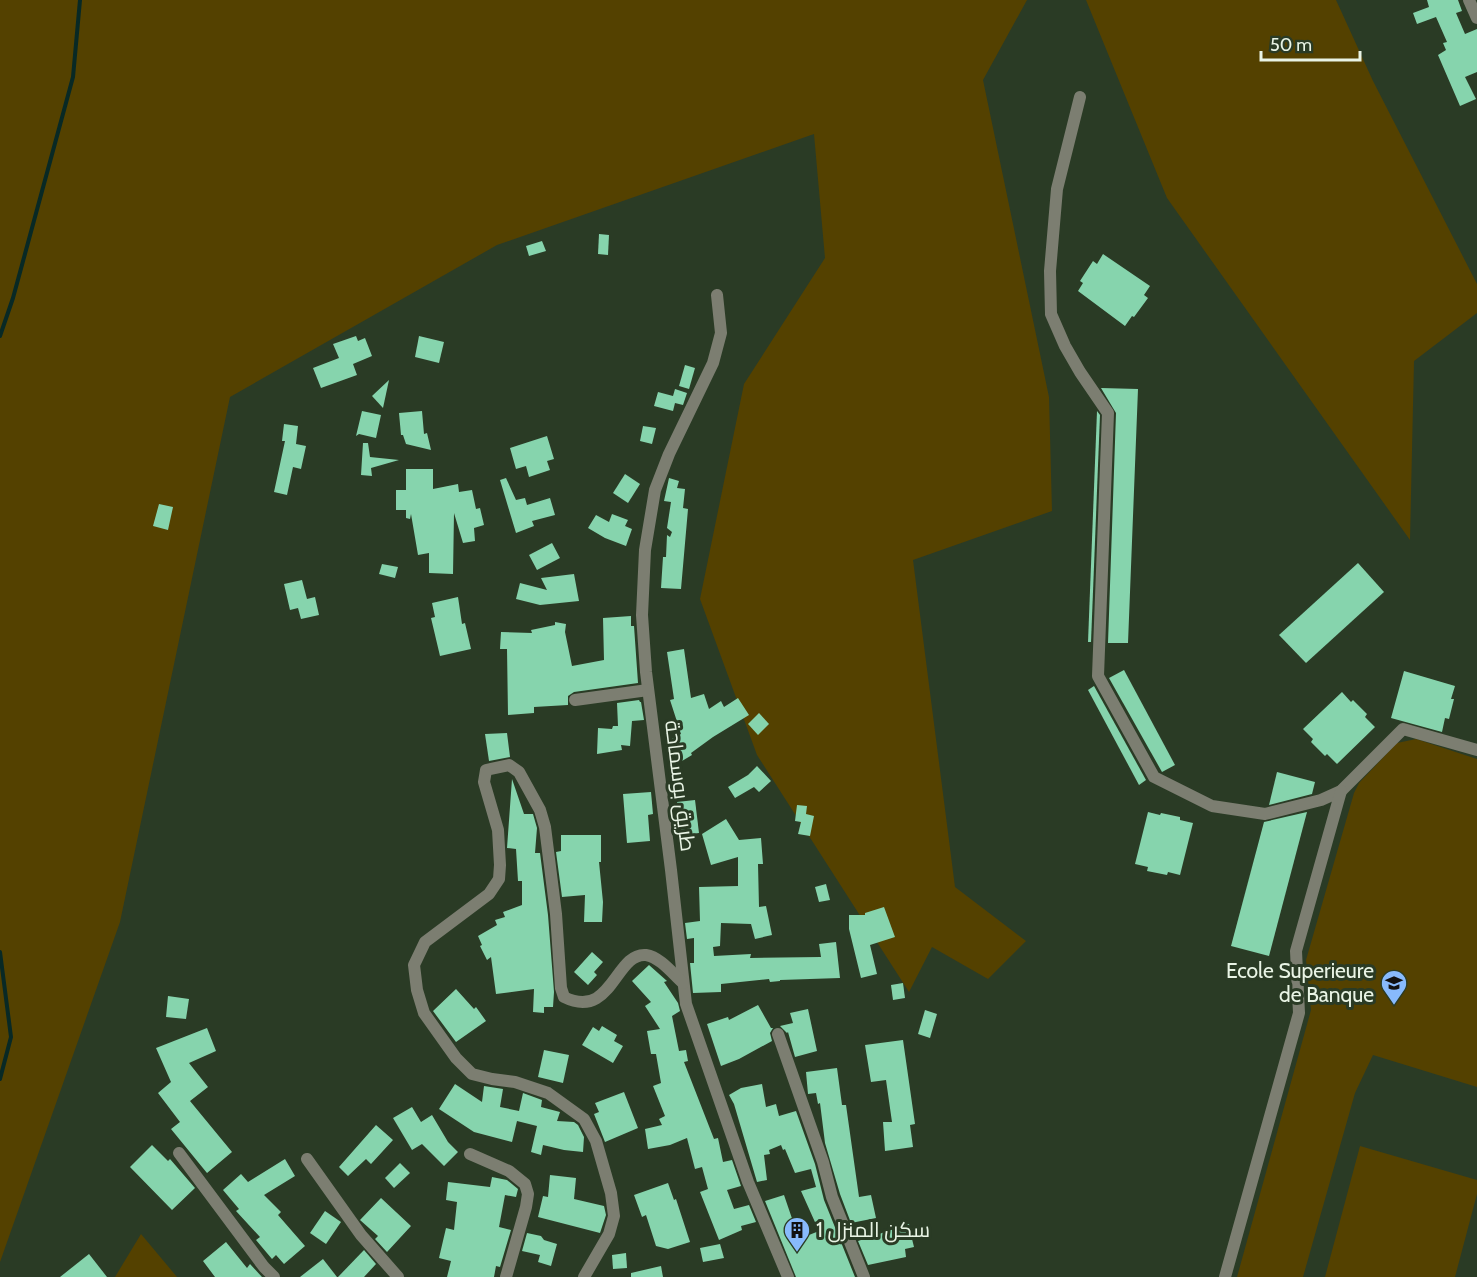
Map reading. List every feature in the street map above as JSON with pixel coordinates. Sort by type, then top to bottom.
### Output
[{"type":"street","points":[[1469,0],[1477,18]]},
{"type":"street","points":[[1080,97],[1057,189],[1050,271],[1051,314],[1065,346],[1108,413],[1098,676],[1154,777],[1212,806],[1265,814],[1321,800],[1341,790],[1403,729],[1477,750]]},
{"type":"street","name":"طريق بوسماحة","points":[[717,295],[721,333],[713,363],[669,454],[656,490],[645,550],[642,615],[648,690],[686,1004],[748,1182],[788,1277]]},
{"type":"street","points":[[575,700],[648,690]]},
{"type":"street","points":[[584,1277],[609,1234],[614,1216],[611,1193],[596,1141],[584,1119],[548,1093],[515,1082],[472,1074],[456,1058],[423,1013],[417,990],[414,965],[425,942],[489,894],[499,879],[498,830],[484,782],[486,770],[509,765],[519,771],[540,810],[545,827],[556,914],[561,988],[564,997],[575,1003],[588,1003],[600,996],[633,958],[646,955],[657,960],[683,983]]},
{"type":"street","points":[[1225,1277],[1299,1013],[1296,951],[1341,790]]},
{"type":"street","points":[[778,1034],[823,1162],[832,1197],[864,1277]]},
{"type":"street","points":[[179,1154],[264,1267],[274,1277]]},
{"type":"street","points":[[470,1154],[509,1171],[525,1184],[528,1194],[506,1277]]},
{"type":"street","points":[[307,1159],[361,1235],[398,1277]]},
{"type":"shaded area","points":[[0,0],[1027,0],[983,80],[1049,397],[1052,511],[913,560],[955,887],[1026,941],[988,979],[932,947],[909,992],[757,755],[700,599],[744,384],[825,258],[814,134],[497,245],[230,397],[120,922],[0,1262]]},
{"type":"shaded area","points":[[1086,0],[1336,0],[1373,81],[1477,284],[1477,313],[1414,361],[1410,540],[1167,198]]},
{"type":"shaded area","name":"Ecole Superieure de Banque","points":[[1416,739],[1477,759],[1477,1087],[1373,1055],[1355,1093],[1303,1277],[1237,1277],[1311,1010],[1306,960],[1354,793],[1359,783],[1397,743]]},
{"type":"shaded area","points":[[1360,1146],[1477,1180],[1477,1194],[1455,1277],[1325,1277]]},
{"type":"shaded area","points":[[141,1234],[177,1277],[115,1277]]},
{"type":"building","points":[[1427,0],[1458,0],[1462,11],[1456,13],[1465,34],[1477,29],[1477,72],[1465,77],[1476,99],[1460,106],[1438,55],[1446,50],[1443,43],[1447,42],[1436,17],[1417,24],[1413,13],[1429,7]]},
{"type":"building","points":[[599,234],[609,235],[608,255],[598,254]]},
{"type":"building","points":[[542,241],[546,251],[529,256],[526,246]]},
{"type":"building","points":[[1103,254],[1150,286],[1144,295],[1148,298],[1125,326],[1078,291],[1083,283],[1080,281],[1093,261],[1097,264]]},
{"type":"building","points":[[356,336],[358,341],[365,338],[372,356],[353,364],[357,375],[321,388],[313,368],[339,358],[333,344]]},
{"type":"building","points":[[419,336],[444,342],[439,363],[415,357]]},
{"type":"building","points":[[685,365],[695,368],[689,389],[679,386]]},
{"type":"building","points":[[389,380],[383,408],[372,396]]},
{"type":"building","points":[[1101,388],[1138,389],[1128,643],[1108,643],[1116,413]]},
{"type":"building","points":[[675,389],[687,393],[683,405],[675,403],[673,411],[654,406],[658,392],[673,396]]},
{"type":"building","points":[[362,411],[381,415],[376,438],[359,434],[356,436]]},
{"type":"building","points":[[422,411],[424,434],[427,433],[431,450],[406,444],[401,435],[399,413]]},
{"type":"building","points":[[1097,411],[1100,415],[1091,642],[1088,642]]},
{"type":"building","points":[[284,424],[298,426],[296,444],[306,446],[301,469],[293,467],[287,495],[274,492],[285,441],[282,441]]},
{"type":"building","points":[[643,426],[656,428],[652,444],[640,441]]},
{"type":"building","points":[[547,436],[554,459],[547,461],[550,470],[529,477],[526,466],[516,469],[510,448]]},
{"type":"building","points":[[363,443],[368,443],[370,457],[399,460],[371,468],[372,476],[361,475]]},
{"type":"building","points":[[406,469],[433,469],[433,489],[458,484],[459,492],[472,490],[476,509],[480,508],[484,525],[474,528],[475,541],[463,543],[454,513],[453,574],[429,573],[429,553],[418,555],[411,514],[410,519],[406,518],[406,510],[396,510],[396,490],[406,490]]},
{"type":"building","points":[[625,474],[640,484],[628,503],[613,493]]},
{"type":"building","points":[[506,478],[516,500],[525,498],[527,505],[550,498],[555,515],[532,521],[534,526],[516,533],[500,480]]},
{"type":"building","points":[[669,478],[679,481],[677,488],[685,489],[683,508],[688,509],[681,589],[661,588],[667,535],[670,537],[672,532],[667,528],[671,502],[664,501]]},
{"type":"building","points":[[159,504],[173,507],[168,530],[153,526]]},
{"type":"building","points":[[612,514],[628,520],[625,526],[632,529],[626,546],[588,528],[596,515],[609,522]]},
{"type":"building","points":[[552,543],[560,558],[537,570],[529,555]]},
{"type":"building","points":[[1358,563],[1384,592],[1306,663],[1279,635]]},
{"type":"building","points":[[382,564],[398,567],[395,578],[379,574]]},
{"type":"building","points":[[574,574],[579,601],[540,605],[516,599],[520,583],[547,590],[541,578]]},
{"type":"building","points":[[302,580],[307,599],[315,597],[319,615],[301,619],[298,608],[290,610],[284,584]]},
{"type":"building","points":[[458,597],[462,624],[465,623],[471,649],[440,656],[431,618],[435,617],[432,603]]},
{"type":"building","points":[[631,616],[631,626],[634,626],[638,683],[574,692],[568,696],[568,705],[534,707],[534,713],[508,715],[507,649],[500,649],[501,632],[532,633],[531,630],[555,625],[555,622],[566,624],[565,632],[572,666],[604,660],[603,618]]},
{"type":"building","points":[[684,649],[691,698],[704,694],[709,709],[721,701],[724,707],[738,698],[749,715],[713,737],[682,761],[672,739],[681,734],[670,700],[674,699],[667,652]]},
{"type":"building","points":[[1124,670],[1175,765],[1162,772],[1109,678]]},
{"type":"building","points":[[1404,671],[1455,686],[1449,719],[1445,718],[1442,732],[1391,718]]},
{"type":"building","points":[[1094,686],[1146,780],[1139,785],[1088,690]]},
{"type":"building","points":[[1342,692],[1367,714],[1365,717],[1375,727],[1337,764],[1311,742],[1313,739],[1303,729]]},
{"type":"building","points":[[639,700],[644,720],[632,721],[630,746],[621,745],[622,750],[597,754],[598,728],[612,729],[613,726],[618,726],[617,703]]},
{"type":"building","points":[[759,713],[769,724],[758,735],[748,724]]},
{"type":"building","points":[[507,733],[510,757],[489,761],[485,734]]},
{"type":"building","points":[[757,766],[771,781],[759,792],[754,787],[735,798],[728,787],[748,775]]},
{"type":"building","points":[[1277,772],[1315,782],[1312,794],[1269,805]]},
{"type":"building","points":[[512,779],[524,814],[533,814],[537,828],[535,853],[540,853],[554,992],[553,1007],[544,1007],[544,1013],[533,1012],[534,989],[496,994],[491,957],[487,960],[478,936],[497,925],[495,920],[505,917],[503,912],[522,905],[522,881],[518,881],[516,849],[507,848]]},
{"type":"building","points":[[651,792],[653,814],[648,815],[650,841],[627,843],[623,794]]},
{"type":"building","points":[[695,800],[699,833],[682,835],[677,802]]},
{"type":"building","points":[[797,805],[807,806],[806,814],[814,816],[810,836],[798,834],[801,822],[795,821]]},
{"type":"building","points":[[1148,812],[1180,817],[1180,820],[1193,823],[1180,875],[1147,871],[1148,867],[1135,864]]},
{"type":"building","points":[[1307,812],[1269,956],[1231,946],[1264,822]]},
{"type":"building","points":[[726,819],[739,840],[761,838],[763,864],[758,864],[759,907],[766,906],[772,935],[755,939],[751,924],[721,923],[720,946],[713,947],[714,956],[751,954],[750,958],[821,957],[819,944],[836,942],[840,978],[770,982],[769,979],[721,984],[721,992],[693,993],[690,963],[694,963],[694,938],[687,939],[685,923],[700,921],[699,887],[738,886],[738,857],[711,865],[702,834]]},
{"type":"building","points":[[561,835],[601,835],[601,862],[599,862],[603,902],[602,922],[584,922],[585,895],[562,897],[556,852],[561,851]]},
{"type":"building","points":[[826,884],[830,900],[819,902],[815,887]]},
{"type":"building","points":[[884,907],[895,937],[870,945],[877,974],[861,978],[849,929],[849,915],[865,915],[865,913]]},
{"type":"building","points":[[592,952],[603,962],[594,972],[597,975],[588,985],[574,972]]},
{"type":"building","points":[[649,965],[667,981],[664,982],[678,1003],[680,1011],[672,1016],[679,1051],[686,1050],[688,1061],[684,1062],[714,1139],[718,1138],[723,1162],[732,1160],[741,1186],[727,1190],[734,1209],[749,1205],[756,1222],[741,1226],[742,1230],[719,1240],[700,1192],[708,1189],[702,1167],[695,1169],[687,1138],[670,1145],[648,1149],[645,1129],[662,1125],[659,1119],[665,1116],[653,1086],[661,1083],[656,1054],[651,1054],[647,1031],[660,1029],[645,1006],[651,1002],[632,981]]},
{"type":"building","points":[[903,983],[905,998],[893,1000],[891,985]]},
{"type":"building","points":[[456,989],[474,1009],[476,1007],[486,1021],[456,1042],[433,1011]]},
{"type":"building","points":[[168,996],[189,999],[186,1019],[166,1017]]},
{"type":"building","points":[[758,1005],[773,1028],[770,1033],[772,1041],[721,1066],[707,1024],[728,1017],[729,1020]]},
{"type":"building","points":[[808,1009],[817,1051],[795,1057],[788,1032],[780,1026],[793,1023],[790,1013]]},
{"type":"building","points":[[925,1010],[937,1014],[930,1038],[918,1034]]},
{"type":"building","points":[[602,1026],[617,1035],[614,1041],[623,1046],[613,1063],[582,1045],[593,1027],[599,1031]]},
{"type":"building","points":[[207,1028],[216,1051],[189,1063],[208,1087],[190,1101],[232,1152],[207,1173],[171,1129],[180,1122],[158,1093],[171,1082],[156,1048]]},
{"type":"building","points":[[903,1040],[915,1124],[910,1125],[913,1147],[885,1151],[883,1122],[892,1122],[886,1080],[871,1082],[865,1045]]},
{"type":"building","points":[[544,1050],[569,1055],[563,1083],[538,1077]]},
{"type":"building","points":[[837,1068],[842,1105],[846,1105],[859,1197],[871,1195],[876,1218],[851,1223],[825,1143],[820,1103],[818,1104],[816,1093],[808,1094],[806,1072]]},
{"type":"building","points":[[455,1084],[482,1102],[484,1086],[503,1089],[500,1107],[519,1111],[523,1093],[542,1100],[541,1107],[560,1112],[557,1121],[574,1122],[578,1125],[584,1137],[583,1152],[543,1145],[541,1155],[531,1152],[537,1126],[517,1121],[512,1142],[474,1132],[439,1109]]},
{"type":"building","points":[[762,1084],[766,1107],[776,1104],[779,1116],[796,1111],[815,1164],[824,1200],[855,1277],[796,1277],[765,1201],[784,1195],[799,1239],[819,1231],[801,1191],[816,1187],[811,1169],[795,1173],[781,1145],[769,1150],[770,1154],[764,1155],[767,1180],[757,1182],[734,1104],[729,1095],[741,1088]]},
{"type":"building","points":[[624,1092],[638,1128],[605,1142],[594,1114],[599,1112],[595,1103]]},
{"type":"building","points":[[412,1107],[421,1122],[432,1115],[448,1142],[458,1152],[444,1166],[422,1144],[412,1150],[393,1118]]},
{"type":"building","points":[[376,1125],[393,1140],[371,1164],[366,1159],[348,1176],[339,1167]]},
{"type":"building","points":[[152,1145],[168,1161],[170,1159],[195,1188],[172,1210],[130,1167]]},
{"type":"building","points":[[285,1159],[295,1176],[264,1195],[281,1212],[278,1215],[305,1246],[284,1264],[276,1255],[272,1259],[256,1240],[260,1237],[236,1211],[239,1209],[223,1190],[241,1174],[248,1182]]},
{"type":"building","points":[[400,1163],[410,1173],[394,1188],[385,1178]]},
{"type":"building","points":[[550,1175],[576,1178],[574,1199],[604,1206],[606,1215],[600,1233],[538,1217],[543,1196],[548,1197]]},
{"type":"building","points":[[492,1177],[507,1180],[518,1189],[516,1197],[505,1195],[499,1227],[511,1230],[500,1267],[496,1266],[494,1277],[447,1277],[451,1261],[439,1258],[446,1228],[454,1230],[457,1202],[446,1200],[448,1182],[490,1187]]},
{"type":"building","points":[[668,1183],[674,1200],[676,1199],[690,1242],[668,1249],[656,1246],[646,1215],[642,1217],[634,1195]]},
{"type":"building","points":[[381,1198],[411,1226],[387,1252],[375,1239],[378,1236],[360,1220]]},
{"type":"building","points":[[325,1211],[341,1222],[326,1244],[310,1233]]},
{"type":"building","points":[[909,1224],[910,1229],[930,1228],[931,1238],[912,1239],[914,1247],[905,1249],[906,1257],[868,1265],[858,1241]]},
{"type":"building","points":[[527,1233],[541,1236],[544,1240],[557,1244],[551,1266],[538,1262],[540,1255],[522,1251]]},
{"type":"building","points":[[226,1242],[247,1268],[250,1264],[262,1277],[215,1277],[203,1261]]},
{"type":"building","points":[[720,1244],[724,1258],[703,1262],[700,1248]]},
{"type":"building","points":[[364,1250],[376,1264],[364,1277],[338,1277]]},
{"type":"building","points":[[626,1253],[627,1268],[613,1269],[612,1255]]},
{"type":"building","points":[[89,1254],[107,1277],[60,1277]]},
{"type":"building","points":[[323,1259],[337,1277],[300,1277]]},
{"type":"building","points":[[661,1266],[663,1277],[631,1277],[631,1273]]},
{"type":"waterway","points":[[0,336],[13,298],[73,77],[80,0]]},
{"type":"waterway","points":[[0,952],[11,1037],[0,1079]]},
{"type":"place","name":"Ecole Superieure de Banque","points":[[1394,1006]]},
{"type":"place","name":"سكن المنزل 1","points":[[797,1253]]}]
